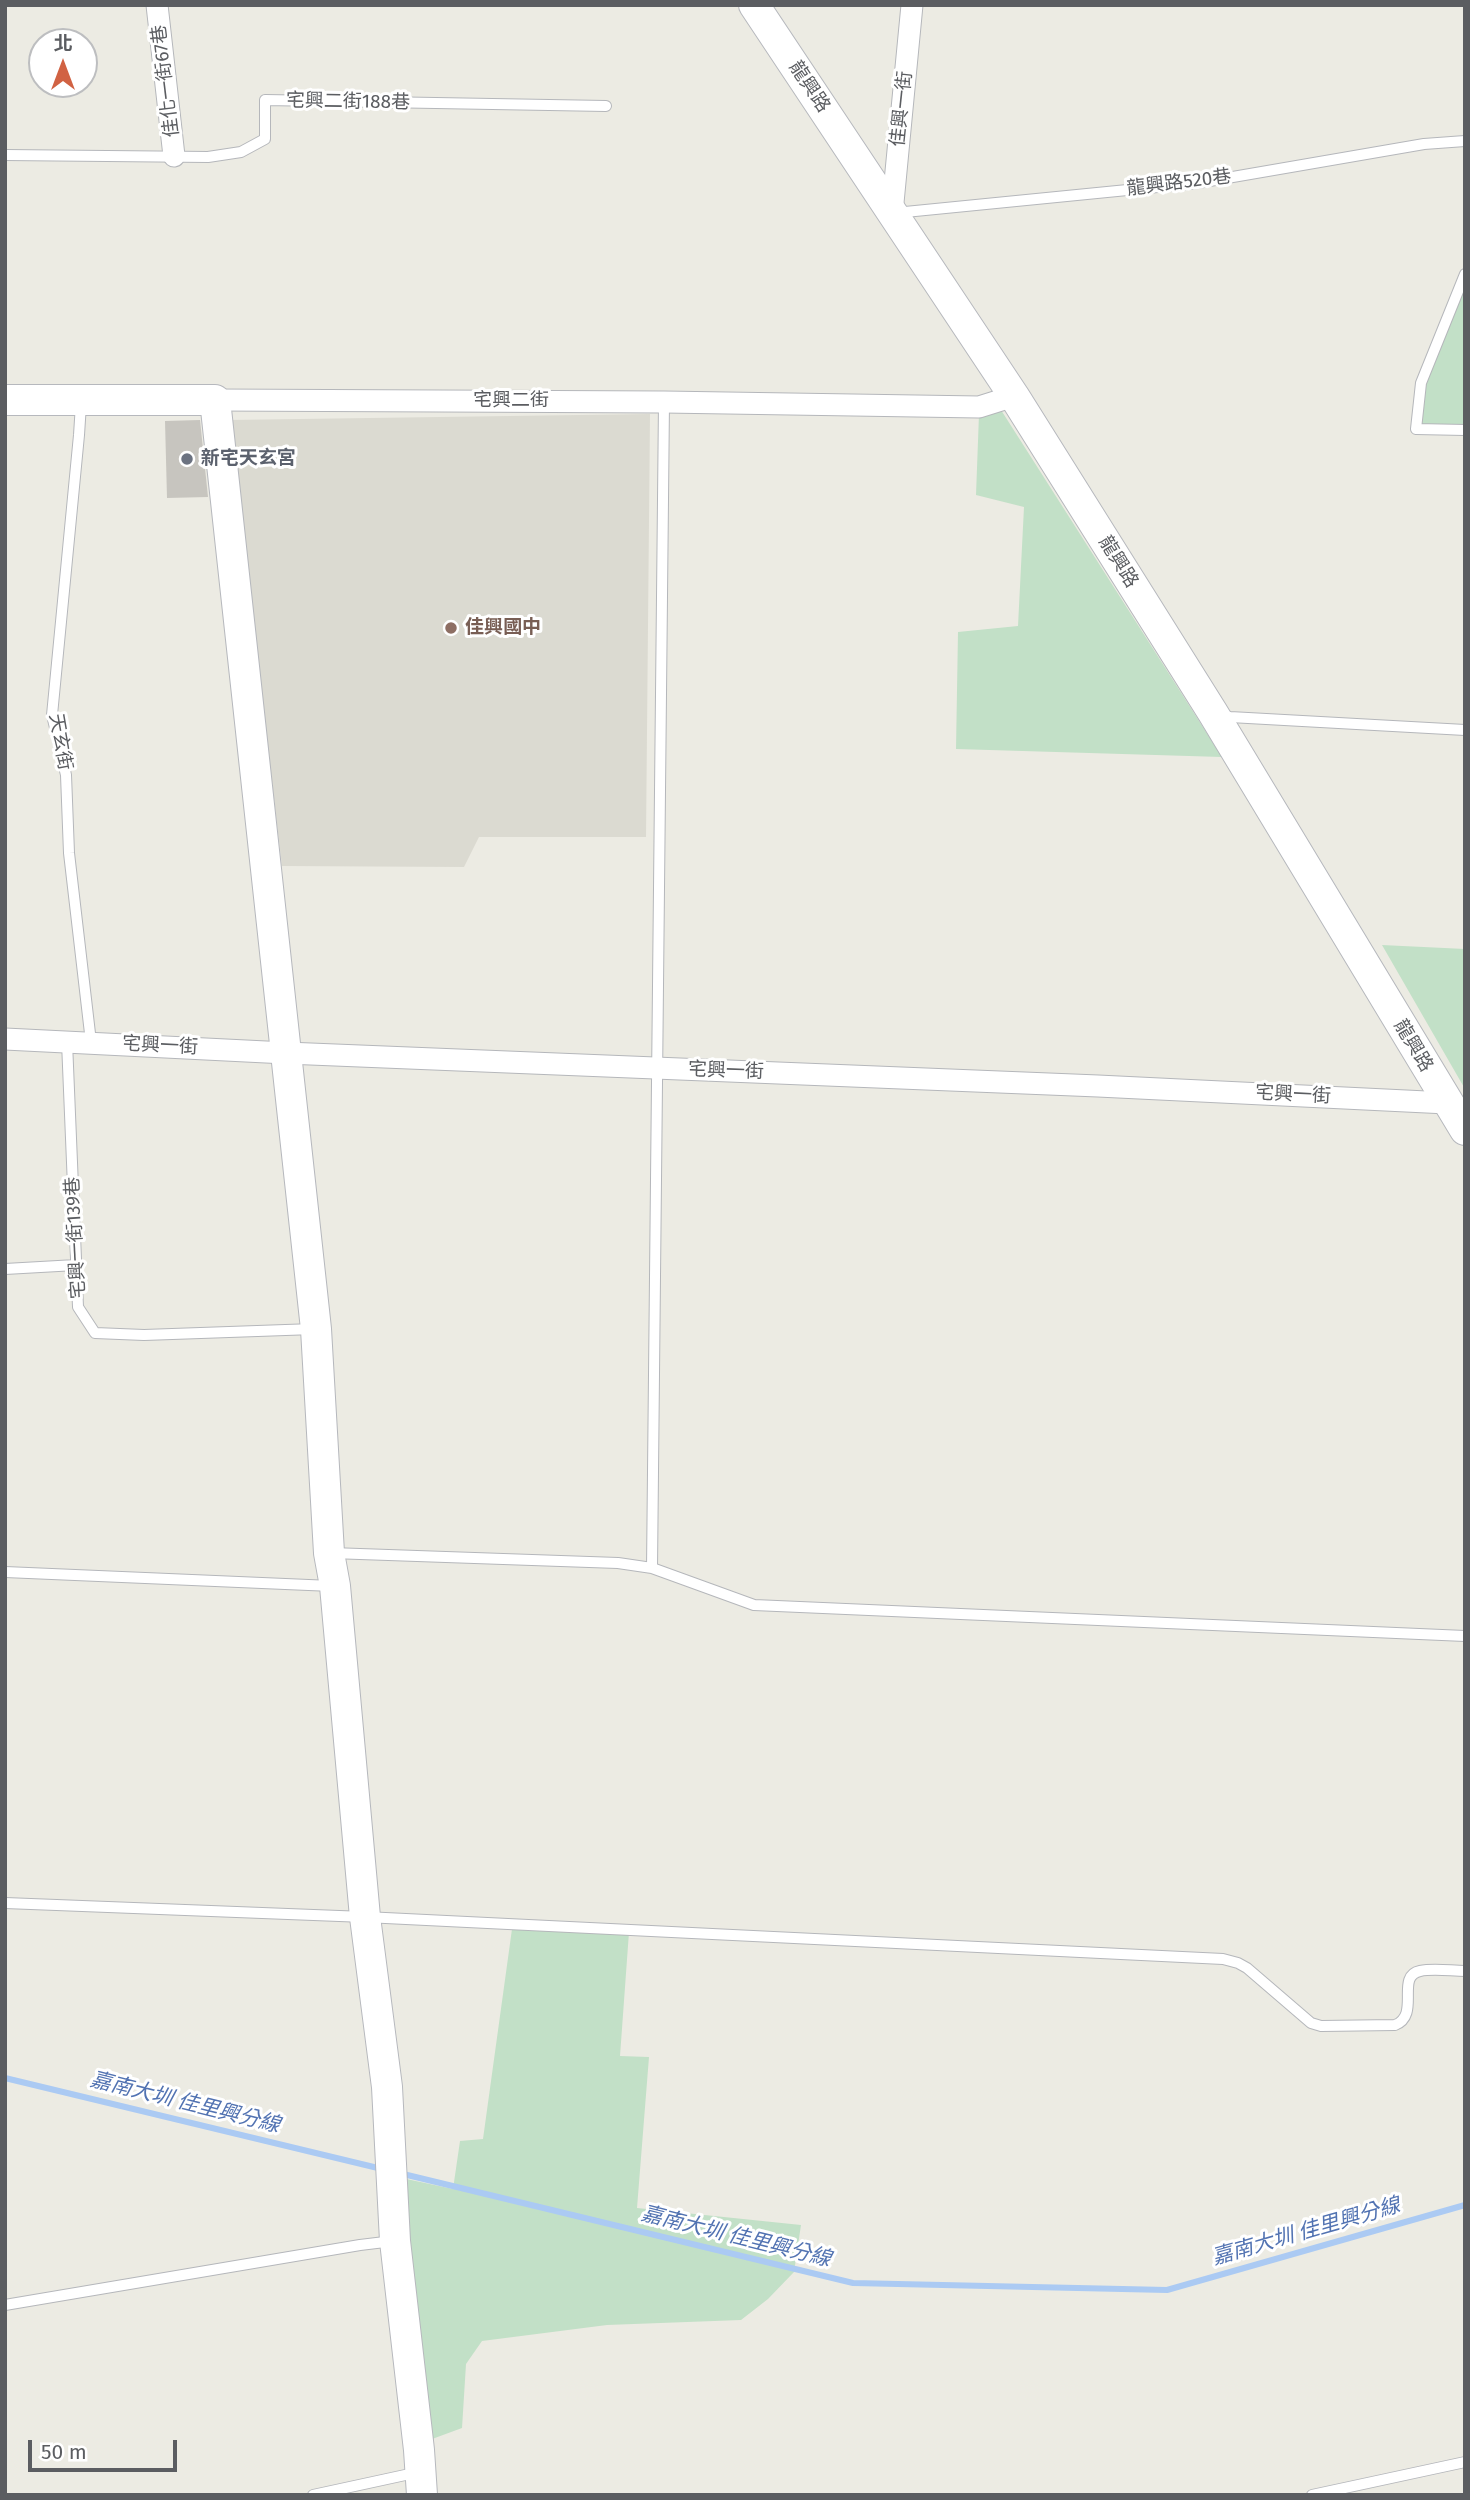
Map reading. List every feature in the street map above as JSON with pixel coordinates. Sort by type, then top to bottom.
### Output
[{"type":"street","name":"佳化一街67巷","points":[[157,5],[174,156]]},
{"type":"street","name":"龍興路","points":[[754,5],[1014,396],[1213,713],[1465,1130]]},
{"type":"street","name":"佳興一街","points":[[892,213],[912,5]]},
{"type":"street","name":"宅興二街","points":[[5,400],[664,402],[979,407],[1014,396]]},
{"type":"street","points":[[215,400],[316,1329],[329,1553],[335,1586],[365,1917],[387,2087],[396,2241],[419,2450],[420,2484]]},
{"type":"street","name":"宅興一街","points":[[5,1039],[1447,1103]]},
{"type":"lane","name":"宅興二街188巷","points":[[5,155],[208,157],[241,152],[265,139],[265,100],[606,106]]},
{"type":"lane","name":"龍興路520巷","points":[[892,213],[1198,183],[1424,144],[1465,141]]},
{"type":"lane","points":[[1465,274],[1421,383],[1416,429],[1465,430]]},
{"type":"lane","name":"天玄街","points":[[81,401],[52,715],[66,775],[69,853],[91,1042]]},
{"type":"lane","points":[[652,1567],[664,402]]},
{"type":"lane","points":[[1213,713],[1230,717],[1465,730]]},
{"type":"lane","name":"宅興一街139巷","points":[[67,1042],[78,1307],[95,1333],[144,1335],[316,1329]]},
{"type":"lane","points":[[5,1269],[76,1265]]},
{"type":"lane","points":[[329,1553],[618,1563],[652,1567],[754,1605],[1465,1636]]},
{"type":"lane","points":[[5,1572],[335,1586]]},
{"type":"lane","points":[[5,1903],[365,1917],[1223,1959],[1247,1968],[1304,2019],[1321,2026],[1401,2023],[1407,2014],[1408,1981],[1413,1973],[1422,1970],[1465,1971]]},
{"type":"lane","points":[[5,2305],[396,2241]]},
{"type":"lane","points":[[1312,2495],[1465,2462]]},
{"type":"lane","points":[[313,2495],[420,2484]]},
{"type":"shaded area","name":"佳興國中","points":[[650,414],[646,837],[479,837],[464,867],[282,866],[229,420]]},
{"type":"green space","points":[[1465,274],[1465,430],[1416,429],[1421,383]]},
{"type":"green space","points":[[1001,410],[1222,757],[956,749],[958,632],[1018,626],[1024,507],[976,495],[979,414]]},
{"type":"green space","points":[[1382,945],[1465,949],[1465,1089]]},
{"type":"green space","points":[[512,1929],[629,1932],[620,2056],[649,2057],[637,2208],[801,2225],[794,2272],[768,2299],[741,2320],[607,2325],[482,2341],[466,2364],[462,2428],[424,2442],[397,2177],[453,2189],[460,2141],[483,2139]]},
{"type":"building","name":"新宅天玄宮","points":[[200,420],[208,497],[167,498],[165,421]]},
{"type":"waterway","name":"嘉南大圳 佳里興分線","points":[[5,2078],[382,2169]]},
{"type":"waterway","name":"嘉南大圳 佳里興分線","points":[[399,2173],[853,2283],[1167,2290],[1465,2205]]},
{"type":"place","name":"新宅天玄宮","points":[[187,459]]},
{"type":"place","name":"佳興國中","points":[[451,628]]}]
